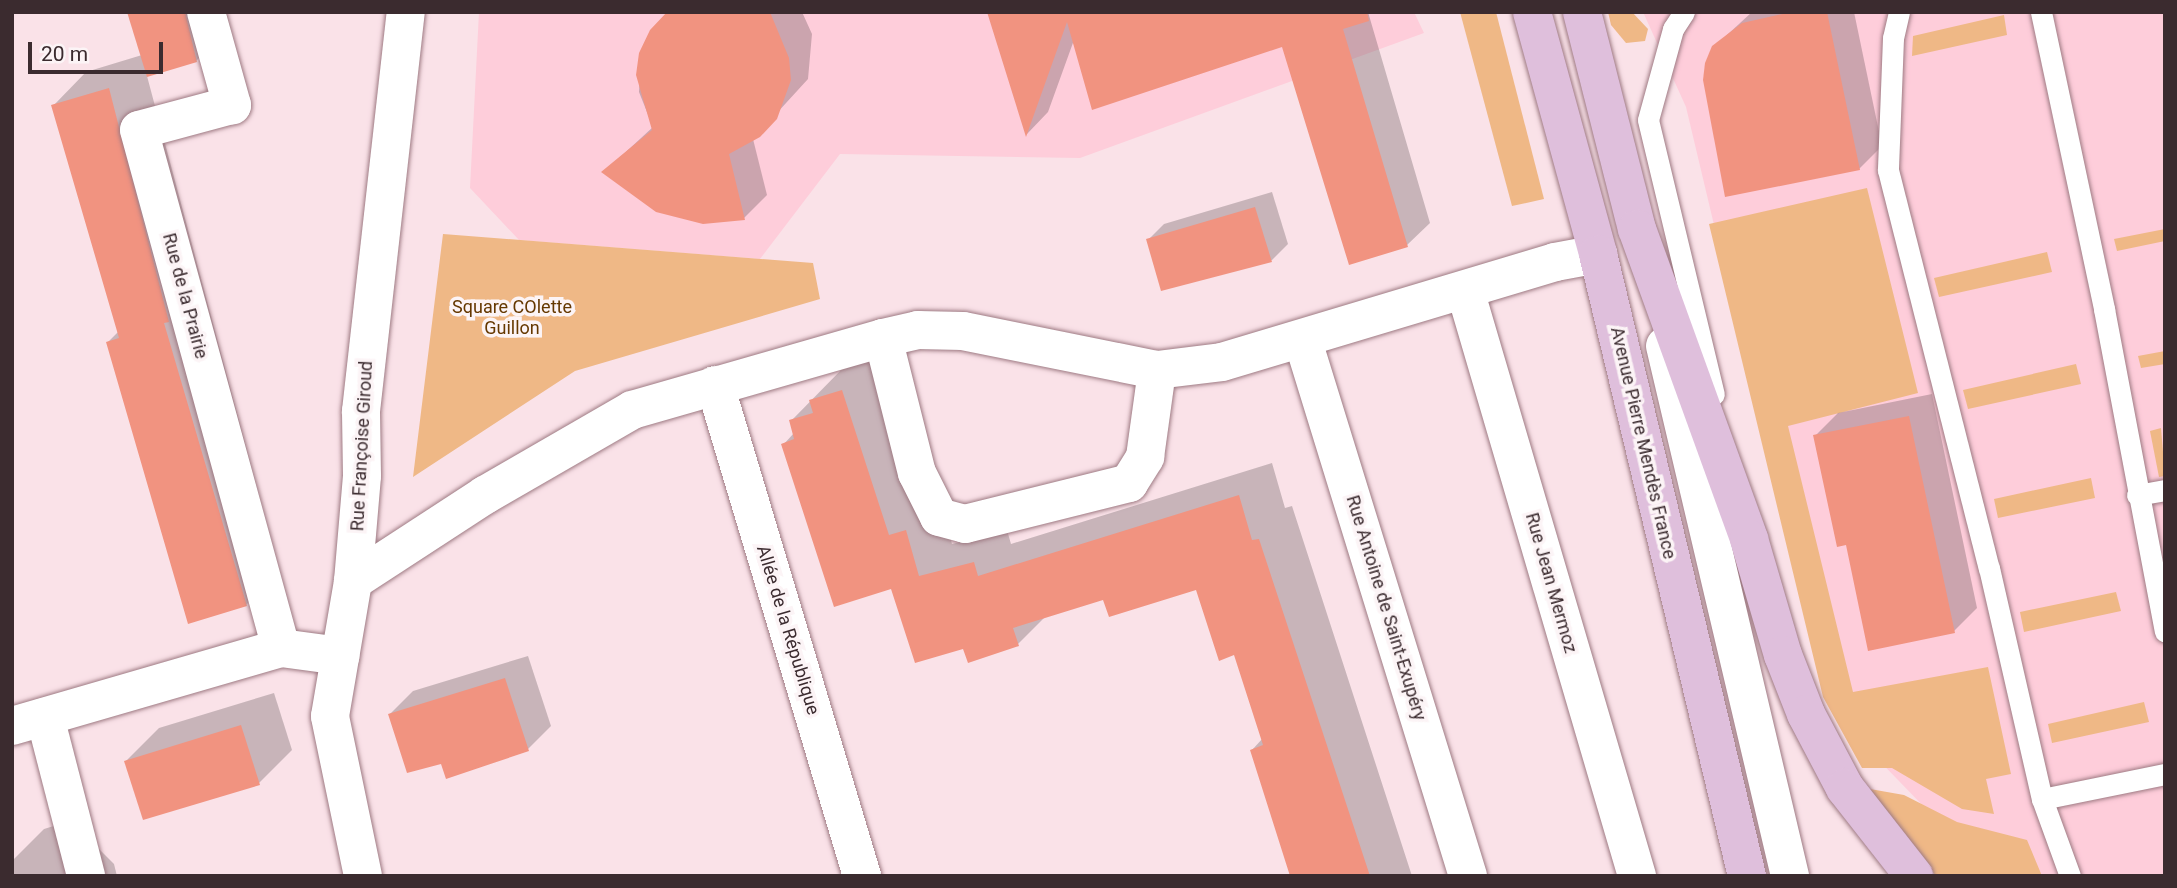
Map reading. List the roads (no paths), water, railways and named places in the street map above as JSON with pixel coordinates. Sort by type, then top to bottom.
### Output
[{"type":"main road","name":"Avenue Pierre Mendès France","points":[[1532,12],[1598,254],[1747,876]]},
{"type":"main road","points":[[1582,12],[1637,229],[1749,539],[1783,655],[1806,714],[1845,788],[1914,876]]},
{"type":"street","name":"Rue de la Prairie","points":[[206,12],[232,105],[139,130],[281,648]]},
{"type":"street","name":"Rue Françoise Giroud","points":[[363,876],[330,716],[353,581],[362,476],[361,411],[406,12]]},
{"type":"street","points":[[1637,229],[1790,876]]},
{"type":"street","points":[[353,581],[485,495],[632,410],[883,338],[918,330],[963,331],[1157,370],[1222,362],[1303,341],[1465,290],[1598,254]]},
{"type":"street","name":"Rue Jean Mermoz","points":[[1465,290],[1637,876]]},
{"type":"street","points":[[883,338],[917,473],[939,517],[965,524],[1129,483],[1144,457],[1157,370]]},
{"type":"street","name":"Rue Antoine de Saint-Exupéry","points":[[1303,341],[1468,876]]},
{"type":"street","name":"Allée de la République","points":[[715,385],[862,876]]},
{"type":"street","points":[[86,876],[28,721],[281,648],[340,656]]},
{"type":"lane","points":[[1637,229],[1647,120],[1673,29],[1684,12]]},
{"type":"lane","points":[[1899,12],[1893,38],[1888,170],[1989,568],[2042,799],[2070,876]]},
{"type":"lane","points":[[2041,12],[2104,309],[2137,495],[2165,631]]},
{"type":"lane","points":[[1647,120],[1749,539]]},
{"type":"lane","points":[[2137,495],[2165,489]]},
{"type":"lane","points":[[2042,799],[2165,774]]},
{"type":"park label","name":"Square COlette Guillon","points":[[512,318]]}]
